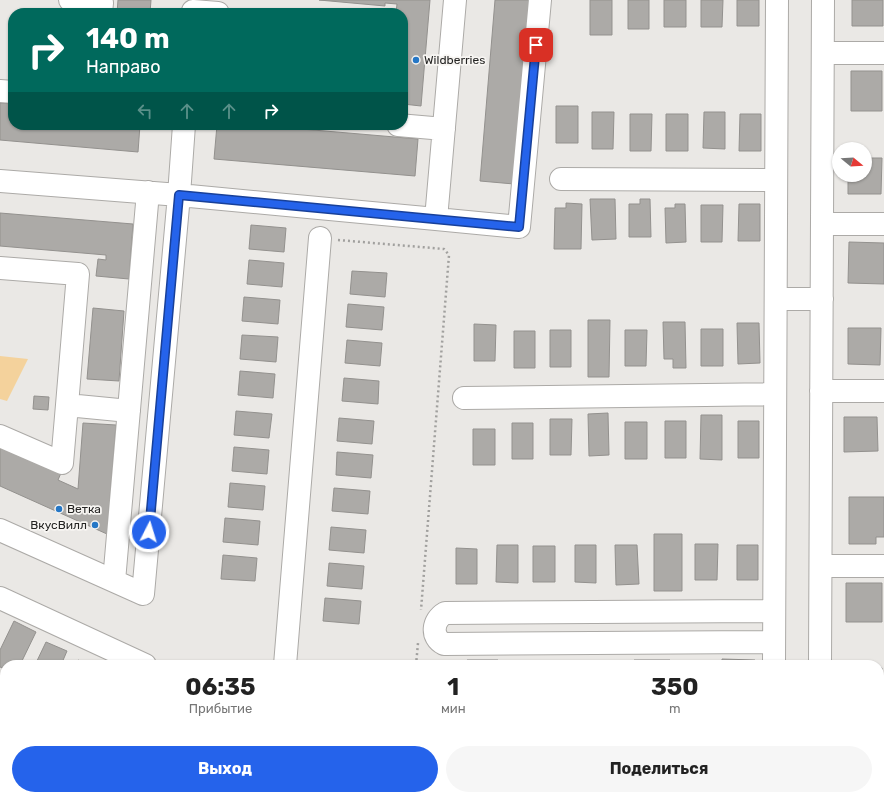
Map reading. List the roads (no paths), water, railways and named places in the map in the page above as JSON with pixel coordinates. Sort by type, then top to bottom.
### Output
[{"type":"street","points":[[70,0],[102,3],[102,8]]},
{"type":"street","points":[[436,219],[455,0]]},
{"type":"street","points":[[0,181],[148,192],[519,227],[540,0]]},
{"type":"street","points":[[774,660],[777,0]]},
{"type":"street","points":[[820,660],[823,0]]},
{"type":"street","points":[[823,53],[884,53]]},
{"type":"street","points":[[408,126],[444,129]]},
{"type":"street","points":[[0,530],[143,594],[184,130]]},
{"type":"street","points":[[560,179],[776,180]]},
{"type":"street","points":[[114,581],[148,192]]},
{"type":"street","points":[[822,224],[884,224]]},
{"type":"street","points":[[285,660],[320,238]]},
{"type":"street","points":[[0,268],[78,274],[62,463],[0,436]]},
{"type":"street","points":[[776,299],[822,299]]},
{"type":"street","points":[[821,391],[884,391]]},
{"type":"street","points":[[464,398],[775,394]]},
{"type":"street","points":[[67,405],[129,411]]},
{"type":"street","points":[[820,566],[884,566]]},
{"type":"street","points":[[0,598],[134,660]]},
{"type":"street","points":[[774,611],[445,613],[440,617],[436,624],[435,631],[436,637],[444,644],[774,642]]},
{"type":"place","name":"Wildberries","points":[[416,60]]},
{"type":"place","name":"Ветка","points":[[59,509]]},
{"type":"place","name":"ВкусВилл","points":[[95,525]]}]
